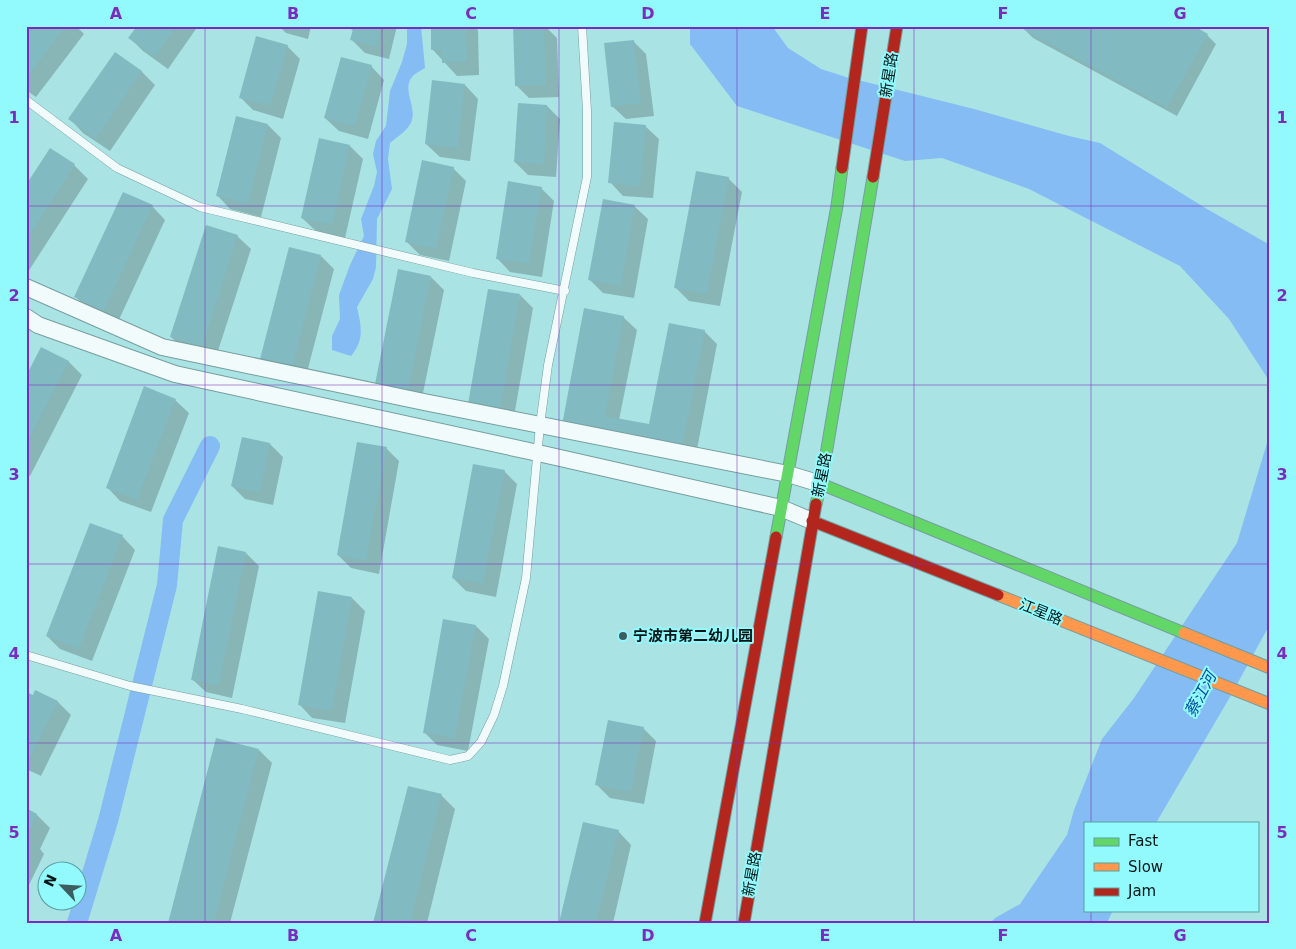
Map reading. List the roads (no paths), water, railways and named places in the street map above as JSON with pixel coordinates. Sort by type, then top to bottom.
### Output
[{"type":"main road","points":[[705,923],[836,206],[862,26]]},
{"type":"main road","name":"新星路","points":[[744,923],[812,521],[821,484],[897,26]]},
{"type":"main road","points":[[821,484],[1266,666]]},
{"type":"main road","name":"江星路","points":[[812,521],[1270,704]]},
{"type":"street","points":[[26,287],[162,347],[424,402],[788,474],[821,484]]},
{"type":"street","points":[[26,318],[38,325],[174,374],[781,508],[812,521]]},
{"type":"lane","points":[[26,655],[130,686],[242,709],[450,760],[468,756],[481,742],[494,715],[503,686],[526,578],[540,425],[548,365],[565,291],[587,177],[587,111],[582,26]]},
{"type":"lane","points":[[26,100],[117,168],[200,207],[473,273],[565,291]]},
{"type":"water","points":[[407,26],[421,26],[425,68],[413,76],[409,82],[408,87],[413,115],[411,124],[390,143],[388,159],[392,189],[377,219],[376,267],[373,279],[357,307],[361,332],[358,344],[351,356],[332,350],[332,336],[340,319],[339,295],[350,265],[364,236],[361,219],[374,186],[377,172],[373,154],[376,141],[386,126],[390,91],[407,44]]},
{"type":"water","points":[[690,26],[772,26],[788,48],[821,69],[1100,143],[1207,209],[1270,245],[1270,382],[1229,319],[1180,266],[1029,189],[942,158],[905,161],[737,106],[690,44]]},
{"type":"water","name":"蔡江河","points":[[1270,433],[1270,624],[1230,697],[1157,822],[1084,822],[1084,912],[1112,912],[1107,923],[990,923],[995,918],[1020,904],[1067,835],[1074,810],[1102,739],[1134,698],[1237,543]]},
{"type":"waterway","points":[[77,923],[108,821],[167,585],[173,520],[210,446]]},
{"type":"place","name":"宁波市第二幼儿园","points":[[623,636]]}]
